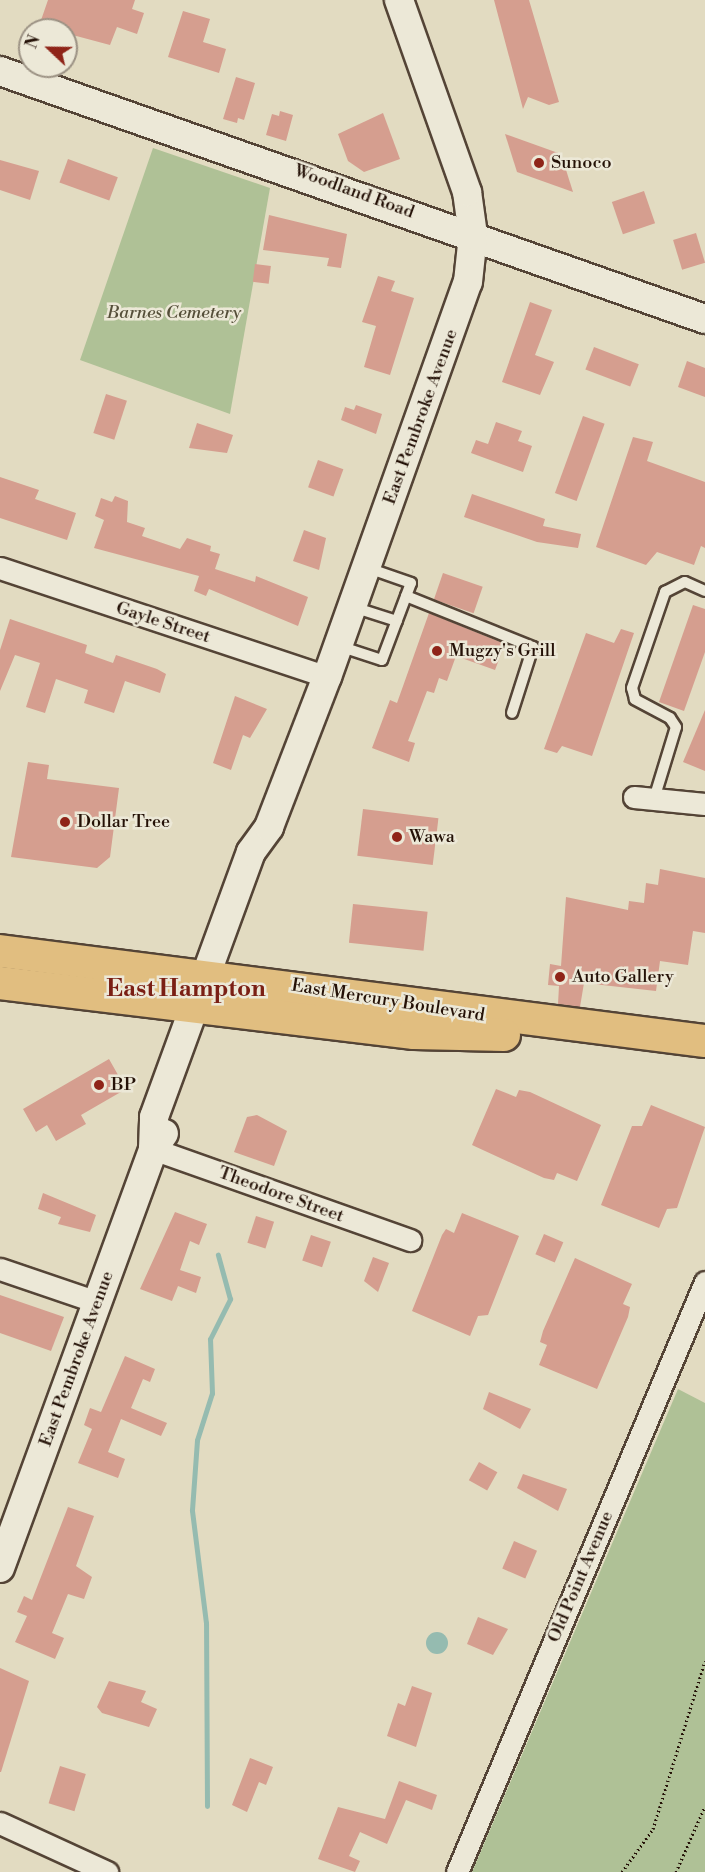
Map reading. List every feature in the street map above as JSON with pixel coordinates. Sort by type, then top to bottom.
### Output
[{"type":"main road","name":"East Pembroke Avenue","points":[[0,1568],[153,1149],[170,1123],[251,852],[269,827],[327,677],[460,311],[473,235],[463,176],[399,0]]},
{"type":"main road","name":"Woodland Road","points":[[0,71],[473,235],[705,319]]},
{"type":"main road","name":"East Mercury Boulevard","points":[[0,951],[214,975],[499,1018],[705,1041]]},
{"type":"main road","name":"East Mercury Boulevard","points":[[0,983],[414,1033],[513,1035],[705,1056]]},
{"type":"street","name":"Gayle Street","points":[[0,568],[327,677]]},
{"type":"street","points":[[644,798],[705,804]]},
{"type":"street","name":"Theodore Street","points":[[153,1149],[410,1240]]},
{"type":"street","points":[[0,1269],[97,1302]]},
{"type":"street","name":"Old Point Avenue","points":[[457,1872],[705,1282]]},
{"type":"street","points":[[0,1823],[107,1872]]},
{"type":"lane","points":[[338,646],[382,660],[397,621],[411,583],[367,568]]},
{"type":"lane","points":[[644,798],[676,727],[635,699],[632,688],[665,592],[685,582],[705,591]]},
{"type":"lane","points":[[406,596],[533,647],[512,712]]},
{"type":"lane","points":[[352,607],[397,621]]},
{"type":"path","points":[[622,1872],[653,1829],[705,1661]]},
{"type":"path","points":[[676,1872],[705,1806]]},
{"type":"green space","name":"Barnes Cemetery","points":[[153,148],[270,188],[230,414],[80,360]]},
{"type":"green space","points":[[678,1389],[705,1403],[705,1872],[472,1872]]},
{"type":"water","points":[[437,1632],[445,1635],[448,1643],[445,1651],[437,1654],[429,1651],[426,1643],[429,1635]]},
{"type":"building","points":[[48,0],[135,0],[132,9],[144,13],[137,34],[117,27],[110,45],[78,36],[78,18],[42,18]]},
{"type":"building","points":[[494,0],[529,0],[559,102],[549,105],[528,97],[523,109]]},
{"type":"building","points":[[183,11],[210,19],[203,42],[226,49],[219,73],[168,57]]},
{"type":"building","points":[[236,77],[255,83],[244,120],[238,118],[237,123],[223,119]]},
{"type":"building","points":[[280,111],[293,115],[286,141],[266,135],[272,114],[279,116]]},
{"type":"building","points":[[383,113],[400,159],[364,172],[348,161],[338,134]]},
{"type":"building","name":"Sunoco","points":[[505,134],[561,154],[573,192],[517,172]]},
{"type":"building","points":[[68,159],[118,177],[109,201],[59,182]]},
{"type":"building","points":[[0,160],[39,171],[30,200],[0,190]]},
{"type":"building","points":[[644,191],[655,223],[623,234],[612,202]]},
{"type":"building","points":[[269,215],[347,234],[341,268],[327,266],[329,258],[263,250]]},
{"type":"building","points":[[696,233],[705,263],[682,270],[673,240]]},
{"type":"building","points":[[255,264],[271,266],[269,284],[253,282]]},
{"type":"building","points":[[378,276],[395,281],[391,291],[414,298],[390,375],[364,367],[376,326],[362,322]]},
{"type":"building","points":[[530,302],[552,310],[535,355],[554,362],[540,395],[502,382]]},
{"type":"building","points":[[594,347],[639,364],[630,387],[585,369]]},
{"type":"building","points":[[687,361],[705,368],[705,397],[678,387]]},
{"type":"building","points":[[106,394],[127,401],[114,440],[93,433]]},
{"type":"building","points":[[356,405],[382,414],[376,434],[341,420],[345,407],[354,410]]},
{"type":"building","points":[[583,416],[605,424],[577,501],[555,493]]},
{"type":"building","points":[[496,422],[522,431],[518,441],[532,446],[523,472],[471,453],[476,440],[488,444]]},
{"type":"building","points":[[197,423],[233,435],[227,453],[189,448]]},
{"type":"building","points":[[633,437],[653,442],[647,461],[705,482],[705,548],[701,546],[694,565],[657,552],[646,565],[596,547]]},
{"type":"building","points":[[318,460],[343,469],[333,496],[308,487]]},
{"type":"building","points":[[0,477],[39,490],[35,499],[76,513],[67,540],[0,518]]},
{"type":"building","points":[[472,494],[545,519],[543,526],[581,534],[578,548],[537,542],[464,517]]},
{"type":"building","points":[[115,496],[128,501],[127,522],[145,528],[142,536],[180,549],[187,538],[211,546],[210,551],[220,554],[215,569],[255,582],[256,576],[308,597],[298,626],[209,589],[206,596],[194,591],[199,576],[94,548],[104,520],[95,516],[101,498],[112,502]]},
{"type":"building","points":[[304,530],[326,538],[319,570],[293,561]]},
{"type":"building","points":[[443,573],[483,587],[474,613],[434,599]]},
{"type":"building","points":[[693,605],[705,609],[705,652],[684,711],[659,702]]},
{"type":"building","points":[[429,613],[505,644],[495,670],[456,656],[447,681],[439,678],[434,693],[427,691],[408,741],[415,743],[409,762],[372,748],[390,700],[397,703]]},
{"type":"building","points":[[10,619],[87,645],[85,653],[113,663],[116,655],[157,669],[166,674],[160,693],[125,681],[114,713],[84,703],[88,690],[56,679],[45,713],[26,707],[40,663],[15,655],[0,691],[0,650]]},
{"type":"building","points":[[621,629],[634,633],[592,756],[562,746],[557,753],[544,749],[586,633],[614,643]]},
{"type":"building","points":[[235,696],[267,709],[250,738],[243,735],[231,770],[213,763]]},
{"type":"building","points":[[705,710],[705,771],[683,762]]},
{"type":"building","name":"Dollar Tree","points":[[28,762],[49,765],[47,779],[119,788],[110,857],[97,868],[11,857]]},
{"type":"building","name":"Wawa","points":[[363,809],[438,818],[433,865],[357,856]]},
{"type":"building","points":[[660,869],[705,878],[705,933],[693,931],[688,965],[660,961],[656,991],[584,983],[580,1007],[558,1004],[559,986],[548,985],[550,964],[561,966],[566,897],[628,910],[629,901],[644,903],[646,883],[658,885]]},
{"type":"building","points":[[353,904],[428,912],[424,951],[349,943]]},
{"type":"building","points":[[109,1059],[126,1089],[81,1115],[86,1124],[56,1141],[47,1125],[36,1132],[23,1109]]},
{"type":"building","points":[[496,1089],[516,1097],[519,1090],[530,1092],[601,1125],[577,1181],[557,1173],[554,1180],[544,1178],[472,1145]]},
{"type":"building","points":[[651,1105],[705,1127],[677,1208],[667,1209],[659,1228],[601,1205],[632,1126],[642,1126]]},
{"type":"building","points":[[257,1115],[287,1131],[274,1166],[234,1152],[247,1117]]},
{"type":"building","points":[[43,1193],[96,1215],[90,1232],[58,1224],[61,1217],[38,1209]]},
{"type":"building","points":[[175,1212],[207,1224],[199,1245],[190,1241],[180,1270],[201,1277],[196,1293],[178,1286],[172,1301],[140,1289]]},
{"type":"building","points":[[462,1213],[519,1236],[488,1315],[478,1316],[470,1336],[412,1311],[442,1235],[446,1229],[454,1233]]},
{"type":"building","points":[[256,1216],[274,1222],[265,1249],[247,1243]]},
{"type":"building","points":[[544,1234],[563,1242],[555,1262],[535,1254]]},
{"type":"building","points":[[311,1235],[331,1242],[322,1267],[302,1261]]},
{"type":"building","points":[[373,1257],[389,1263],[378,1292],[364,1281]]},
{"type":"building","points":[[575,1258],[632,1284],[623,1304],[630,1307],[628,1317],[597,1389],[539,1365],[547,1345],[540,1342],[543,1331]]},
{"type":"building","points":[[0,1295],[64,1317],[51,1351],[0,1333]]},
{"type":"building","points":[[125,1356],[155,1369],[150,1382],[143,1379],[131,1408],[167,1423],[161,1436],[121,1419],[108,1452],[125,1459],[118,1478],[78,1463],[92,1429],[84,1425],[90,1408],[101,1412]]},
{"type":"building","points":[[489,1392],[531,1409],[520,1429],[483,1409]]},
{"type":"building","points":[[479,1462],[497,1472],[487,1491],[469,1480]]},
{"type":"building","points":[[523,1474],[567,1489],[558,1511],[517,1488]]},
{"type":"building","points":[[68,1507],[94,1516],[76,1566],[92,1577],[84,1599],[68,1594],[52,1633],[64,1638],[55,1659],[15,1642],[27,1616],[17,1612],[24,1596],[32,1600]]},
{"type":"building","points":[[514,1541],[537,1551],[525,1578],[502,1569]]},
{"type":"building","points":[[478,1617],[508,1629],[493,1655],[467,1644]]},
{"type":"building","points":[[0,1668],[29,1681],[1,1772],[0,1772]]},
{"type":"building","points":[[109,1681],[146,1691],[141,1702],[157,1709],[149,1727],[102,1713],[97,1707]]},
{"type":"building","points":[[412,1686],[432,1693],[416,1747],[387,1736],[398,1703],[405,1706]]},
{"type":"building","points":[[250,1758],[273,1767],[266,1785],[259,1782],[247,1812],[232,1805]]},
{"type":"building","points":[[60,1766],[86,1774],[74,1811],[49,1803]]},
{"type":"building","points":[[399,1781],[437,1795],[432,1810],[406,1800],[387,1844],[360,1832],[349,1856],[360,1861],[355,1872],[318,1859],[338,1807],[385,1819]]},
{"type":"waterway","points":[[207,1806],[206,1623],[192,1510],[197,1440],[212,1393],[210,1339],[230,1299],[218,1255]]},
{"type":"place","name":"Sunoco","points":[[539,163]]},
{"type":"place","name":"Mugzy's Grill","points":[[437,651]]},
{"type":"place","name":"Dollar Tree","points":[[65,822]]},
{"type":"place","name":"Wawa","points":[[397,837]]},
{"type":"place","name":"Auto Gallery","points":[[560,977]]},
{"type":"place","name":"BP","points":[[99,1085]]},
{"type":"district","name":"East Hampton","points":[[186,990]]}]
